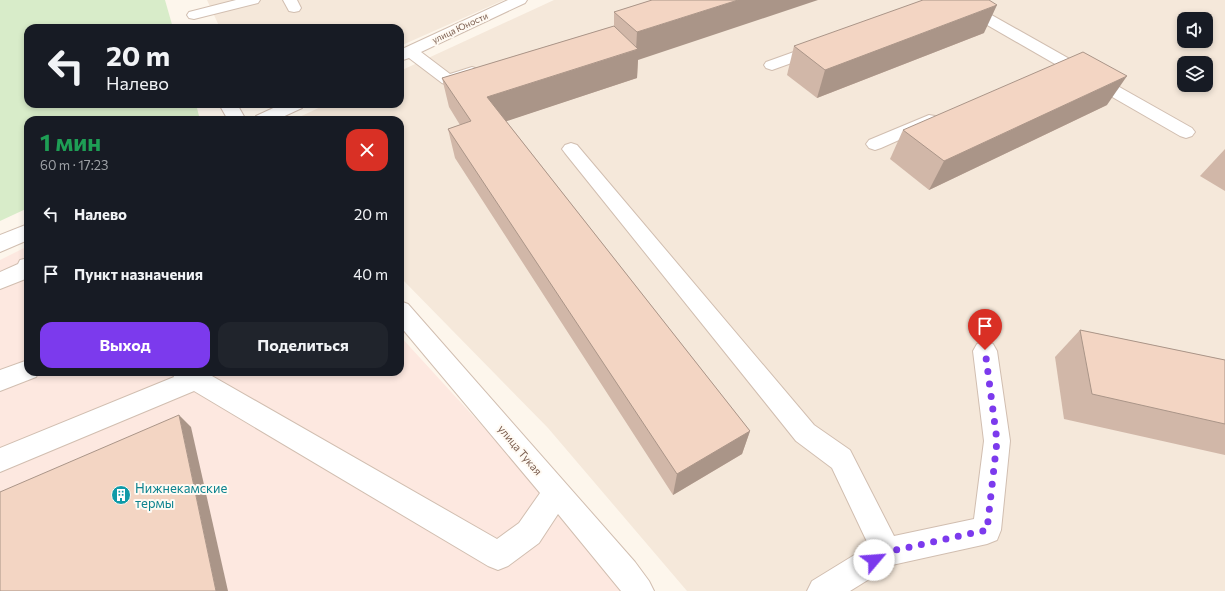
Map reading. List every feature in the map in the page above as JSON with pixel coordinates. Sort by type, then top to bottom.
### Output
[{"type":"street","points":[[188,0],[196,22],[253,0]]},
{"type":"street","name":"улица Юности","points":[[405,53],[520,0]]},
{"type":"street","points":[[937,5],[953,0],[1186,132]]},
{"type":"street","points":[[772,65],[832,43]]},
{"type":"street","points":[[405,53],[448,80],[486,68]]},
{"type":"street","points":[[1040,71],[1062,61]]},
{"type":"street","points":[[270,116],[288,108]]},
{"type":"street","points":[[875,144],[947,112]]},
{"type":"street","points":[[570,149],[805,433],[841,459],[887,552]]},
{"type":"street","points":[[0,244],[24,233]]},
{"type":"street","points":[[0,281],[24,271]]},
{"type":"street","name":"улица Тукая","points":[[404,315],[625,572],[639,591]]},
{"type":"street","points":[[822,591],[887,552],[987,530],[997,441],[985,350]]},
{"type":"street","points":[[0,381],[24,372]]},
{"type":"street","points":[[0,460],[188,376]]},
{"type":"street","points":[[192,376],[498,556],[529,533],[556,493]]},
{"type":"shaded area","points":[[207,0],[504,0],[404,44],[404,24],[218,24]]},
{"type":"shaded area","points":[[554,0],[1225,0],[1225,591],[687,591],[548,428],[404,281],[404,116],[302,116],[318,108],[404,108],[404,69]]},
{"type":"shaded area","points":[[24,248],[24,376],[404,376],[404,340],[593,547],[630,591],[0,591],[0,260]]},
{"type":"green space","points":[[0,0],[165,0],[172,24],[24,24],[24,108],[197,108],[199,116],[24,116],[24,210],[0,221]]},
{"type":"building","points":[[652,0],[738,0],[637,32],[614,12]]},
{"type":"building","points":[[923,0],[989,0],[997,5],[825,70],[794,46]]},
{"type":"building","points":[[614,26],[638,49],[487,97],[750,431],[677,474],[448,129],[471,121],[442,78]]},
{"type":"building","points":[[1083,52],[1127,76],[944,161],[903,130]]},
{"type":"building","points":[[1080,330],[1225,360],[1225,424],[1092,394]]},
{"type":"building","name":"Нижнекамские термы","points":[[179,415],[216,591],[0,591],[0,492]]},
{"type":"place","name":"Нижнекамские термы","points":[[121,495]]},
{"type":"route","points":[[874,560],[887,552],[987,530],[997,441],[985,350]]}]
